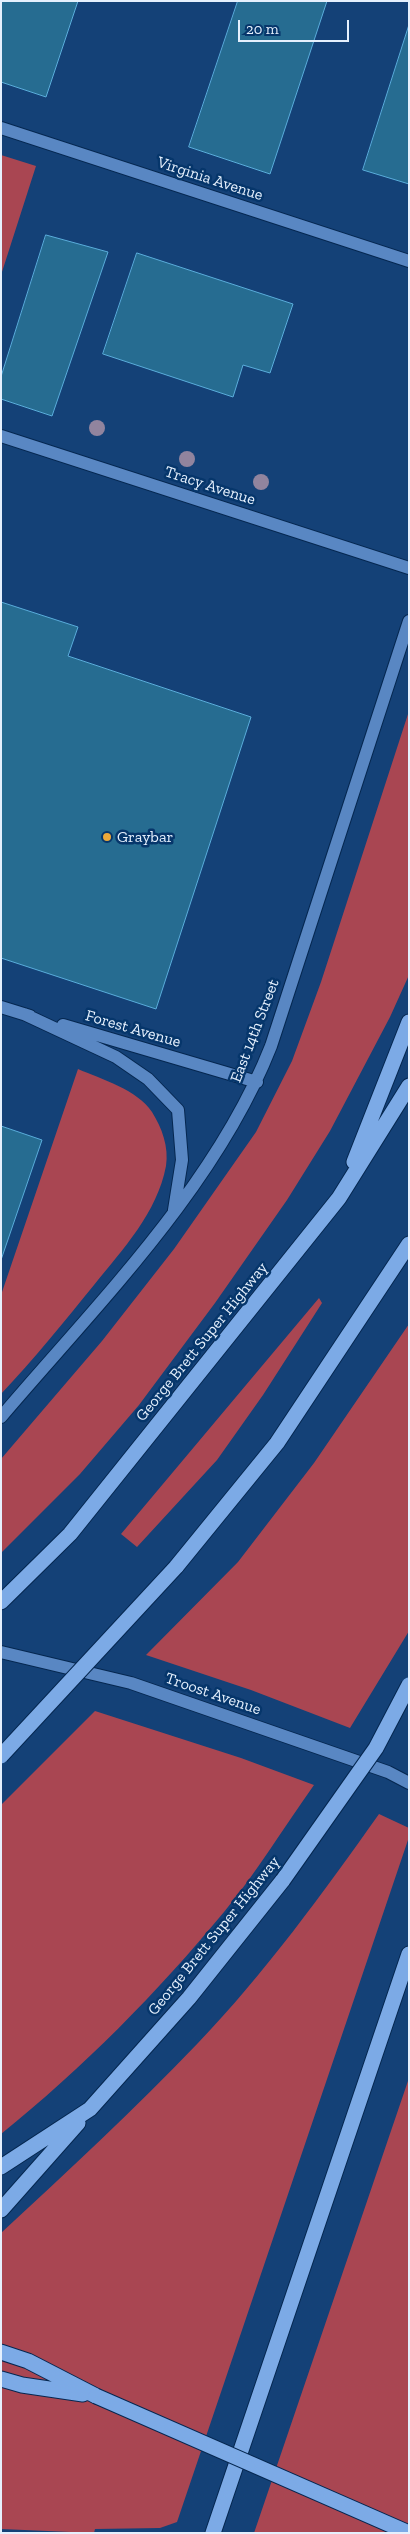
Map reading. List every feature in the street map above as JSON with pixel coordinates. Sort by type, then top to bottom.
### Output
[{"type":"highway","points":[[340,1198],[409,1022]]},
{"type":"highway","name":"George Brett Super Highway","points":[[1,1602],[70,1534],[340,1198],[409,1086]]},
{"type":"highway","points":[[1,1756],[176,1567],[277,1443],[409,1244]]},
{"type":"highway","name":"George Brett Super Highway","points":[[1,2167],[90,2109],[189,1998],[283,1880],[376,1748],[409,1685]]},
{"type":"highway","points":[[213,2533],[409,1954]]},
{"type":"highway","points":[[1,2210],[90,2109]]},
{"type":"highway","points":[[1,2352],[28,2361],[96,2396],[409,2533]]},
{"type":"highway","points":[[1,2379],[96,2396]]},
{"type":"street","name":"Virginia Avenue","points":[[1,128],[409,261]]},
{"type":"street","name":"Tracy Avenue","points":[[1,436],[409,568]]},
{"type":"street","name":"East 14th Street","points":[[1,1416],[173,1216],[256,1082],[271,1046],[409,621]]},
{"type":"street","name":"Forest Avenue","points":[[1,1007],[256,1082]]},
{"type":"street","points":[[24,1014],[116,1057],[148,1079],[178,1110],[182,1160],[173,1216]]},
{"type":"street","name":"Troost Avenue","points":[[1,1652],[131,1683],[388,1772],[409,1783]]},
{"type":"shaded area","points":[[1,155],[36,166],[1,275]]},
{"type":"shaded area","points":[[409,711],[409,975],[390,1017],[330,1131],[287,1200],[215,1303],[139,1405],[80,1474],[1,1553],[1,1459],[102,1341],[174,1249],[256,1132],[292,1061],[321,982]]},
{"type":"shaded area","points":[[78,1069],[128,1091],[146,1104],[152,1112],[162,1131],[167,1159],[162,1183],[138,1230],[60,1327],[1,1394],[1,1295]]},
{"type":"shaded area","points":[[319,1298],[322,1303],[263,1395],[217,1460],[137,1547],[121,1534]]},
{"type":"shaded area","points":[[409,1324],[409,1631],[350,1728],[251,1690],[146,1655],[238,1562],[314,1463]]},
{"type":"shaded area","points":[[95,1711],[241,1758],[314,1785],[236,1897],[199,1942],[118,2029],[61,2083],[1,2134],[1,1805]]},
{"type":"shaded area","points":[[379,1814],[409,1828],[409,1837],[177,2522],[160,2528],[95,2529],[94,2533],[1,2529],[1,2233],[126,2116],[223,2016],[293,1932]]},
{"type":"shaded area","points":[[409,2078],[409,2533],[254,2533]]},
{"type":"building","points":[[1,1],[78,1],[46,97],[1,82]]},
{"type":"building","points":[[238,1],[327,1],[270,174],[189,147]]},
{"type":"building","points":[[409,25],[409,184],[363,170]]},
{"type":"building","points":[[46,235],[108,252],[52,416],[1,399],[1,377]]},
{"type":"building","points":[[137,253],[293,304],[270,373],[243,365],[233,397],[103,354]]},
{"type":"building","name":"Graybar","points":[[1,602],[78,627],[68,656],[251,717],[156,1009],[1,958]]},
{"type":"building","points":[[1,1126],[42,1140],[1,1260]]},
{"type":"place","name":"Graybar","points":[[107,837]]}]
